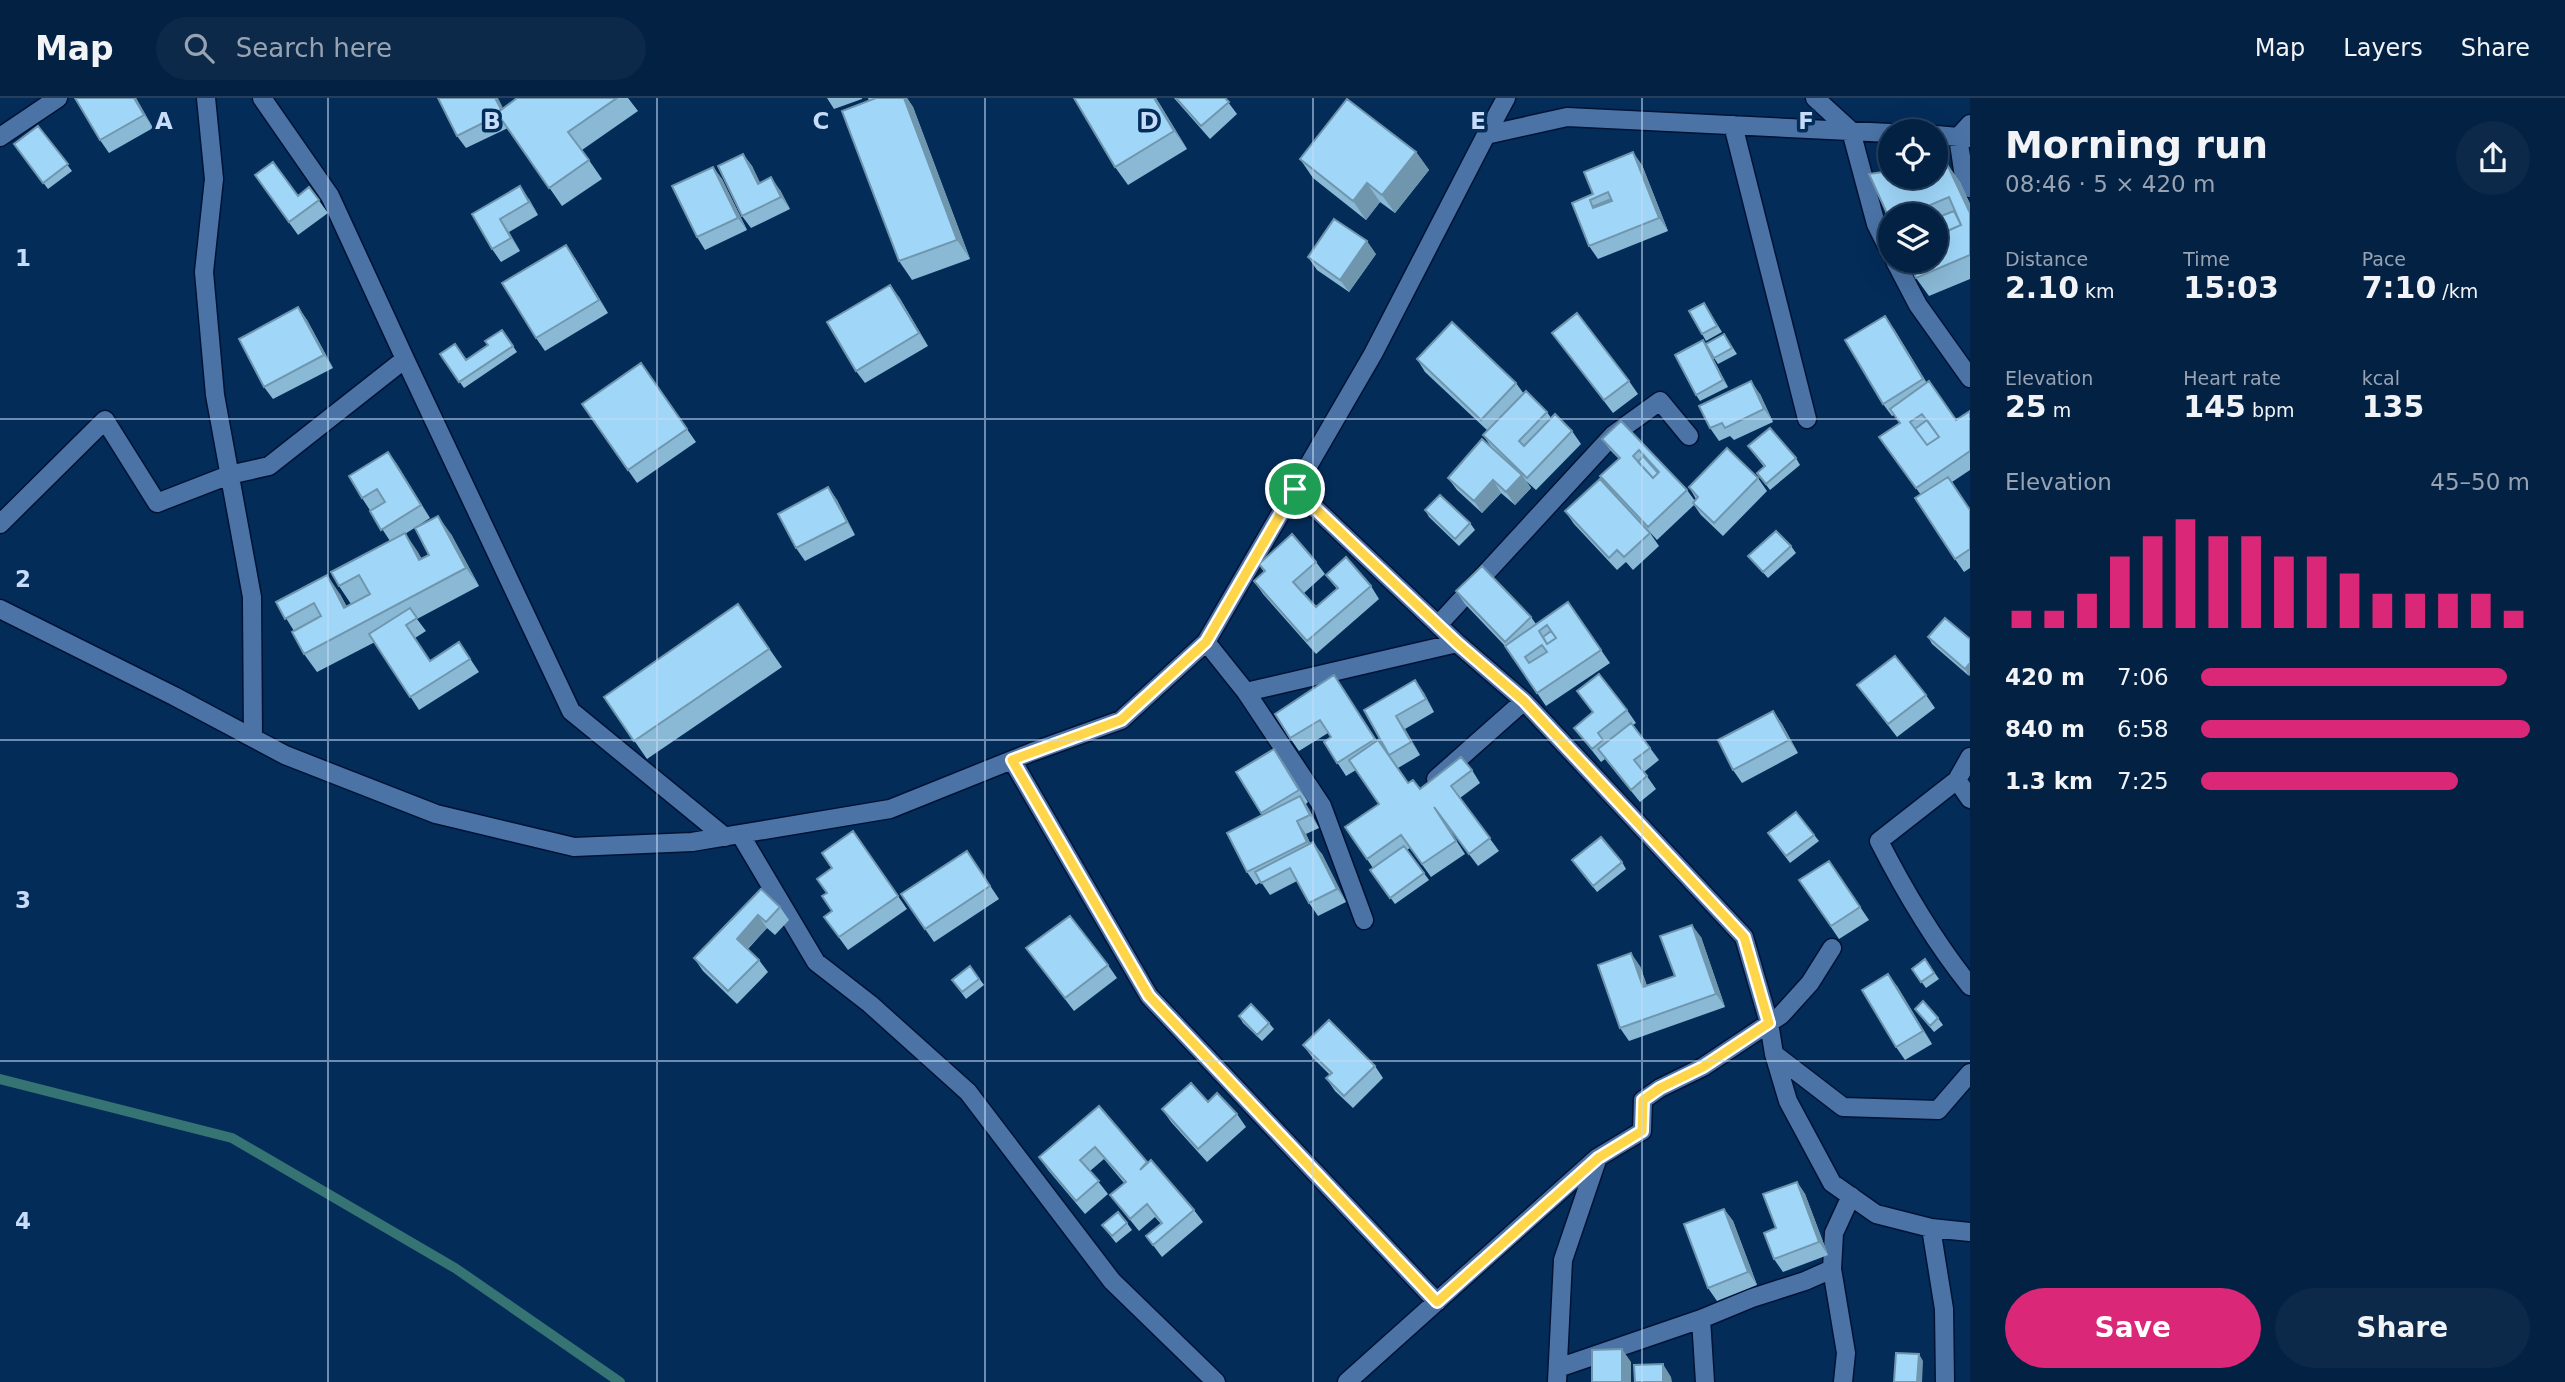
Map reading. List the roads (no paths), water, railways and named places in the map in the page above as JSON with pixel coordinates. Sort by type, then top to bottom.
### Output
[{"type":"street","points":[[0,136],[58,98]]},
{"type":"street","points":[[206,98],[214,179],[204,272],[215,395],[252,597],[253,738]]},
{"type":"street","points":[[262,98],[330,196],[571,711],[732,835],[816,962],[870,1004],[968,1092],[1112,1281],[1216,1382]]},
{"type":"street","points":[[0,609],[285,755],[436,814],[575,847],[692,842],[890,808],[1121,720],[1206,642],[1373,354],[1506,98]]},
{"type":"street","points":[[1815,98],[1851,131],[1878,228]]},
{"type":"street","points":[[1486,135],[1567,117],[1878,132]]},
{"type":"street","points":[[1733,125],[1807,419]]},
{"type":"street","points":[[1948,134],[1966,133],[1964,177],[1970,188]]},
{"type":"street","points":[[1901,273],[1917,305],[1970,378]]},
{"type":"street","points":[[0,524],[105,421],[157,503],[229,475],[269,466],[405,359]]},
{"type":"street","points":[[1438,625],[1612,435],[1660,401],[1689,436]]},
{"type":"street","points":[[1295,489],[1457,643],[1524,701],[1744,937],[1788,1101],[1832,1183],[1876,1214],[1931,1228],[1970,1232]]},
{"type":"street","points":[[1206,642],[1246,692],[1322,806],[1364,920]]},
{"type":"street","points":[[1246,692],[1457,643]]},
{"type":"street","points":[[1428,786],[1524,701]]},
{"type":"street","points":[[1970,757],[1957,780],[1879,841],[1903,888],[1941,950],[1970,986]]},
{"type":"street","points":[[1012,760],[1149,996],[1437,1302]]},
{"type":"street","points":[[1957,780],[1970,799]]},
{"type":"street","points":[[1348,1382],[1598,1158],[1642,1131],[1643,1100],[1660,1088],[1703,1067],[1781,1015],[1810,983],[1832,948]]},
{"type":"street","points":[[1774,1054],[1843,1107],[1938,1110],[1970,1073]]},
{"type":"street","points":[[1598,1158],[1563,1260],[1557,1375],[1832,1269]]},
{"type":"street","points":[[1843,1382],[1846,1353],[1832,1269],[1834,1233],[1852,1196]]},
{"type":"street","points":[[1931,1228],[1944,1309],[1945,1382]]},
{"type":"street","points":[[1702,1319],[1705,1382]]},
{"type":"waterway","points":[[0,1079],[232,1138],[455,1268],[620,1382]]}]
